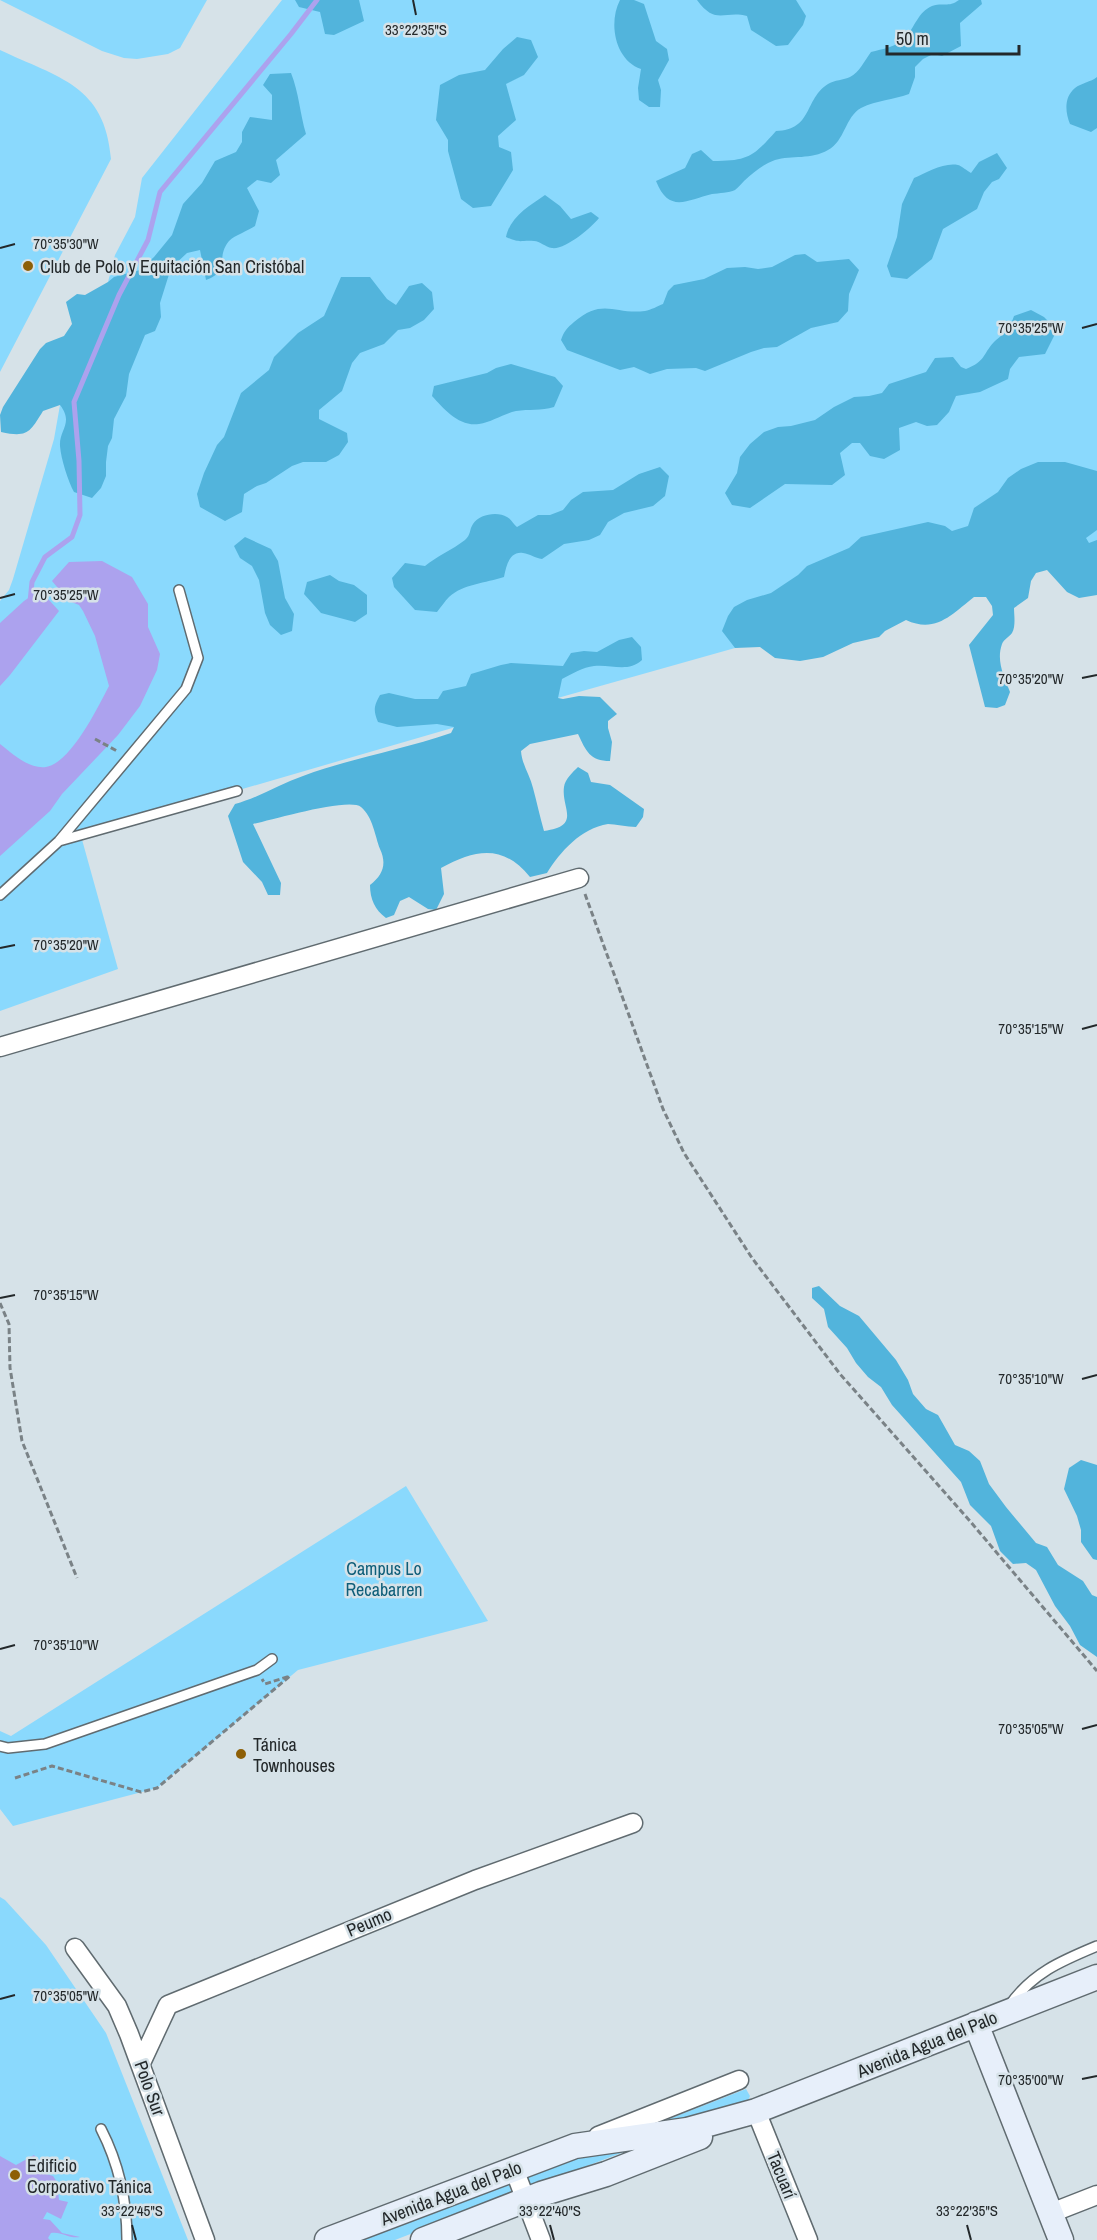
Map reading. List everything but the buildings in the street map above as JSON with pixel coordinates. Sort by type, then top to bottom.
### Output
[{"type":"street","points":[[0,1047],[579,878]]},
{"type":"street","name":"Peumo","points":[[141,2063],[168,2005],[465,1884],[633,1823]]},
{"type":"street","name":"Polo Sur","points":[[75,1948],[117,2006],[141,2063],[206,2239]]},
{"type":"street","name":"Avenida Agua del Palo","points":[[423,2240],[525,2200],[606,2174],[721,2129],[756,2111],[1097,1977]]},
{"type":"street","points":[[976,2024],[1061,2240]]},
{"type":"street","name":"Avenida Agua del Palo","points":[[327,2240],[575,2146],[739,2080]]},
{"type":"street","name":"Avenida Agua del Palo","points":[[575,2146],[687,2130],[756,2111]]},
{"type":"street","name":"Tacuarí","points":[[756,2111],[808,2240]]},
{"type":"street","points":[[514,2169],[541,2240]]},
{"type":"street","points":[[1051,2213],[1097,2195]]},
{"type":"lane","points":[[0,895],[59,841],[186,689],[198,658],[179,590]]},
{"type":"lane","points":[[59,841],[237,791]]},
{"type":"lane","points":[[0,1746],[8,1748],[45,1744],[257,1670],[272,1659]]},
{"type":"lane","points":[[1004,2013],[1018,1993],[1039,1974],[1097,1946]]},
{"type":"lane","points":[[101,2129],[121,2181],[125,2199],[127,2240]]},
{"type":"path","points":[[94,739],[124,755]]},
{"type":"path","points":[[579,878],[663,1109],[684,1153],[746,1249],[840,1374],[969,1520],[1097,1671]]},
{"type":"path","points":[[0,1303],[9,1324],[10,1368],[22,1441],[77,1578]]},
{"type":"path","points":[[15,1778],[52,1766],[141,1792],[157,1788],[290,1676],[265,1684],[257,1670]]},
{"type":"green space","points":[[0,0],[207,0],[180,48],[168,54],[137,59],[124,58],[102,51]]},
{"type":"green space","name":"Club de Polo y Equitación San Cristóbal","points":[[282,0],[1097,0],[1097,555],[735,648],[81,836],[118,969],[0,1011],[0,601],[9,590],[13,579],[54,439],[60,405],[108,282],[115,255],[135,217],[142,178]]},
{"type":"green space","name":"Club de Polo y Equitación San Cristóbal","points":[[0,50],[59,77],[89,99],[107,134],[111,159],[0,372]]},
{"type":"green space","name":"Campus Lo Recabarren","points":[[406,1486],[488,1621],[298,1670],[157,1788],[13,1826],[0,1809],[0,1731],[11,1736]]},
{"type":"green space","points":[[0,1897],[46,1945],[106,2033],[188,2240],[0,2240]]},
{"type":"green space","points":[[746,2089],[750,2096],[747,2103],[638,2131]]},
{"type":"green space","points":[[645,2144],[534,2186],[529,2183],[527,2177],[597,2146]]},
{"type":"green space","points":[[504,2182],[509,2185],[511,2191],[508,2196],[395,2240],[354,2240]]},
{"type":"shaded area","points":[[295,0],[359,0],[364,21],[334,35],[325,34],[320,12],[299,7]]},
{"type":"shaded area","points":[[620,0],[634,0],[644,4],[656,41],[667,49],[669,60],[658,80],[661,90],[660,107],[649,107],[639,100],[641,69],[625,58],[616,40],[616,9]]},
{"type":"shaded area","points":[[697,0],[796,0],[806,16],[803,25],[788,45],[776,46],[751,30],[747,16],[715,15]]},
{"type":"shaded area","points":[[959,0],[981,0],[982,4],[960,23],[961,46],[942,56],[933,54],[923,59],[915,67],[915,77],[909,94],[861,108],[851,117],[838,141],[828,150],[815,155],[770,162],[730,192],[680,202],[667,198],[661,191],[656,181],[685,168],[692,154],[701,150],[713,161],[734,160],[749,156],[776,131],[788,129],[802,120],[820,90],[828,84],[853,75],[871,52],[902,41],[927,9],[936,5],[952,4]]},
{"type":"shaded area","points":[[517,37],[531,40],[538,57],[524,75],[506,84],[516,120],[498,136],[499,147],[511,152],[513,170],[491,206],[473,208],[461,199],[448,151],[448,140],[436,120],[440,85],[459,75],[485,70]]},
{"type":"shaded area","points":[[291,73],[306,134],[276,160],[280,175],[271,183],[257,180],[247,188],[259,211],[255,226],[229,241],[223,253],[221,268],[214,276],[206,280],[200,250],[187,253],[171,268],[160,303],[161,317],[155,331],[145,335],[129,374],[126,396],[114,419],[112,438],[108,446],[106,476],[101,488],[92,498],[74,492],[65,470],[60,446],[66,417],[60,405],[43,411],[35,424],[23,434],[1,432],[0,415],[3,407],[40,349],[46,343],[64,336],[72,324],[66,302],[77,294],[85,295],[114,277],[140,270],[154,257],[172,235],[183,204],[202,183],[215,161],[236,152],[242,142],[242,132],[250,117],[272,120],[272,95],[263,85],[270,74]]},
{"type":"shaded area","points":[[1097,77],[1097,128],[1091,132],[1070,124],[1067,105],[1069,96],[1075,88]]},
{"type":"shaded area","points":[[997,153],[1007,168],[999,179],[992,182],[984,192],[977,209],[943,229],[932,259],[907,279],[891,277],[887,266],[897,237],[902,204],[914,178],[935,168],[953,164],[971,173],[979,162]]},
{"type":"shaded area","points":[[545,195],[560,206],[571,219],[591,212],[599,218],[577,238],[557,248],[536,241],[518,241],[506,237],[516,218]]},
{"type":"shaded area","points":[[805,254],[817,262],[849,259],[859,270],[849,294],[848,311],[838,322],[811,328],[777,347],[751,352],[705,371],[696,368],[667,369],[650,374],[634,367],[620,370],[567,350],[561,340],[569,326],[593,310],[635,312],[647,310],[663,304],[668,291],[674,285],[704,279],[727,268],[772,267],[795,255]]},
{"type":"shaded area","points":[[341,277],[370,277],[387,299],[396,305],[409,286],[422,283],[432,292],[434,309],[424,320],[410,328],[398,330],[384,344],[360,353],[352,363],[342,391],[319,410],[319,419],[347,433],[348,442],[339,455],[326,462],[303,462],[292,466],[266,483],[257,486],[244,494],[242,512],[225,521],[200,507],[197,494],[217,445],[224,437],[241,393],[269,370],[274,357],[298,333],[324,316]]},
{"type":"shaded area","points":[[1031,310],[1044,317],[1057,330],[1045,354],[1019,357],[1010,369],[1008,379],[980,392],[956,396],[949,412],[937,425],[927,426],[916,422],[899,428],[900,450],[884,459],[870,456],[860,443],[852,443],[840,453],[845,475],[832,485],[785,484],[750,508],[732,505],[725,493],[737,473],[740,457],[764,432],[815,420],[854,397],[882,393],[889,384],[926,372],[935,358],[953,357],[961,367],[966,369],[980,360],[1010,326],[1014,316]]},
{"type":"shaded area","points":[[511,364],[555,377],[563,386],[554,407],[516,411],[484,423],[472,424],[452,416],[432,396],[434,386],[487,373]]},
{"type":"shaded area","points":[[1038,462],[1065,462],[1097,471],[1097,530],[1086,538],[1089,543],[1097,540],[1097,595],[1079,598],[1067,592],[1047,570],[1036,573],[1031,581],[1028,598],[1014,608],[1013,630],[1003,642],[1000,650],[1002,668],[1010,692],[1005,705],[997,708],[985,707],[969,645],[993,615],[992,606],[986,597],[974,597],[951,615],[935,623],[926,625],[906,620],[885,631],[879,637],[853,643],[823,657],[800,661],[775,658],[760,647],[735,648],[722,631],[734,607],[747,600],[771,593],[798,575],[807,566],[849,548],[861,537],[928,522],[945,526],[952,531],[968,526],[974,508],[998,492],[1008,478],[1021,469]]},
{"type":"shaded area","points":[[660,467],[669,476],[665,496],[653,506],[624,513],[608,522],[600,535],[589,540],[564,544],[542,559],[523,553],[514,554],[509,560],[504,577],[461,589],[449,597],[437,612],[415,610],[394,587],[392,578],[405,563],[425,566],[465,540],[473,524],[484,516],[503,515],[517,527],[538,515],[550,515],[563,510],[571,500],[583,492],[613,490],[639,474]]},
{"type":"shaded area","points":[[245,537],[271,549],[278,561],[285,598],[294,614],[292,631],[281,635],[270,625],[265,613],[259,580],[252,566],[240,558],[234,546]]},
{"type":"shaded area","points":[[102,561],[132,577],[148,604],[148,627],[160,654],[157,670],[140,706],[118,735],[62,794],[50,811],[0,856],[0,744],[33,766],[46,767],[55,763],[65,756],[83,733],[109,686],[95,636],[83,611],[79,605],[69,601],[52,581],[69,562]]},
{"type":"shaded area","points":[[330,575],[339,581],[354,585],[367,595],[367,614],[355,622],[321,613],[304,594],[307,582]]},
{"type":"shaded area","points":[[40,590],[59,611],[0,686],[0,623]]},
{"type":"shaded area","points":[[632,637],[641,647],[642,660],[631,666],[594,666],[578,671],[562,679],[558,698],[600,697],[617,714],[608,721],[612,742],[610,761],[593,757],[578,734],[530,744],[521,751],[544,831],[556,829],[566,820],[564,787],[568,778],[578,767],[588,773],[591,782],[610,785],[644,809],[643,817],[636,827],[608,824],[589,830],[565,849],[547,873],[530,877],[520,866],[499,855],[488,853],[466,857],[441,868],[444,894],[436,910],[428,909],[409,897],[400,901],[394,915],[386,918],[376,908],[370,890],[370,885],[381,873],[382,854],[371,821],[361,807],[342,805],[327,807],[253,824],[281,883],[280,895],[268,895],[262,882],[243,862],[228,816],[235,804],[321,770],[451,733],[454,727],[437,724],[397,727],[378,722],[375,708],[380,695],[389,693],[415,699],[438,699],[443,691],[466,686],[471,674],[511,663],[563,666],[571,653],[597,652],[619,640]]},
{"type":"shaded area","points":[[819,1286],[840,1306],[859,1316],[896,1360],[913,1394],[926,1409],[938,1415],[955,1445],[969,1451],[980,1461],[989,1484],[1036,1543],[1047,1547],[1058,1565],[1083,1581],[1092,1595],[1097,1597],[1097,1657],[1080,1645],[1070,1626],[1055,1606],[1036,1570],[1026,1563],[1013,1564],[1000,1551],[991,1526],[970,1505],[961,1482],[892,1405],[881,1387],[868,1377],[828,1327],[824,1309],[812,1298],[812,1288]]},
{"type":"shaded area","points":[[1081,1460],[1097,1465],[1097,1560],[1093,1559],[1081,1542],[1081,1530],[1077,1516],[1064,1489],[1069,1468]]},
{"type":"shaded area","points":[[34,2155],[43,2164],[43,2173],[53,2176],[57,2182],[59,2200],[68,2202],[61,2219],[47,2212],[43,2219],[50,2220],[62,2233],[80,2237],[51,2233],[48,2238],[50,2240],[0,2240],[0,2156],[16,2165]]},
{"type":"waterway","points":[[30,602],[32,582],[45,557],[72,537],[80,515],[79,461],[74,402],[119,295],[148,240],[160,192],[317,0]]},
{"type":"place","name":"Club de Polo y Equitación San Cristóbal","points":[[28,266]]},
{"type":"place","name":"Tánica Townhouses","points":[[241,1754]]},
{"type":"place","name":"Edificio Corporativo Tánica","points":[[15,2175]]}]
